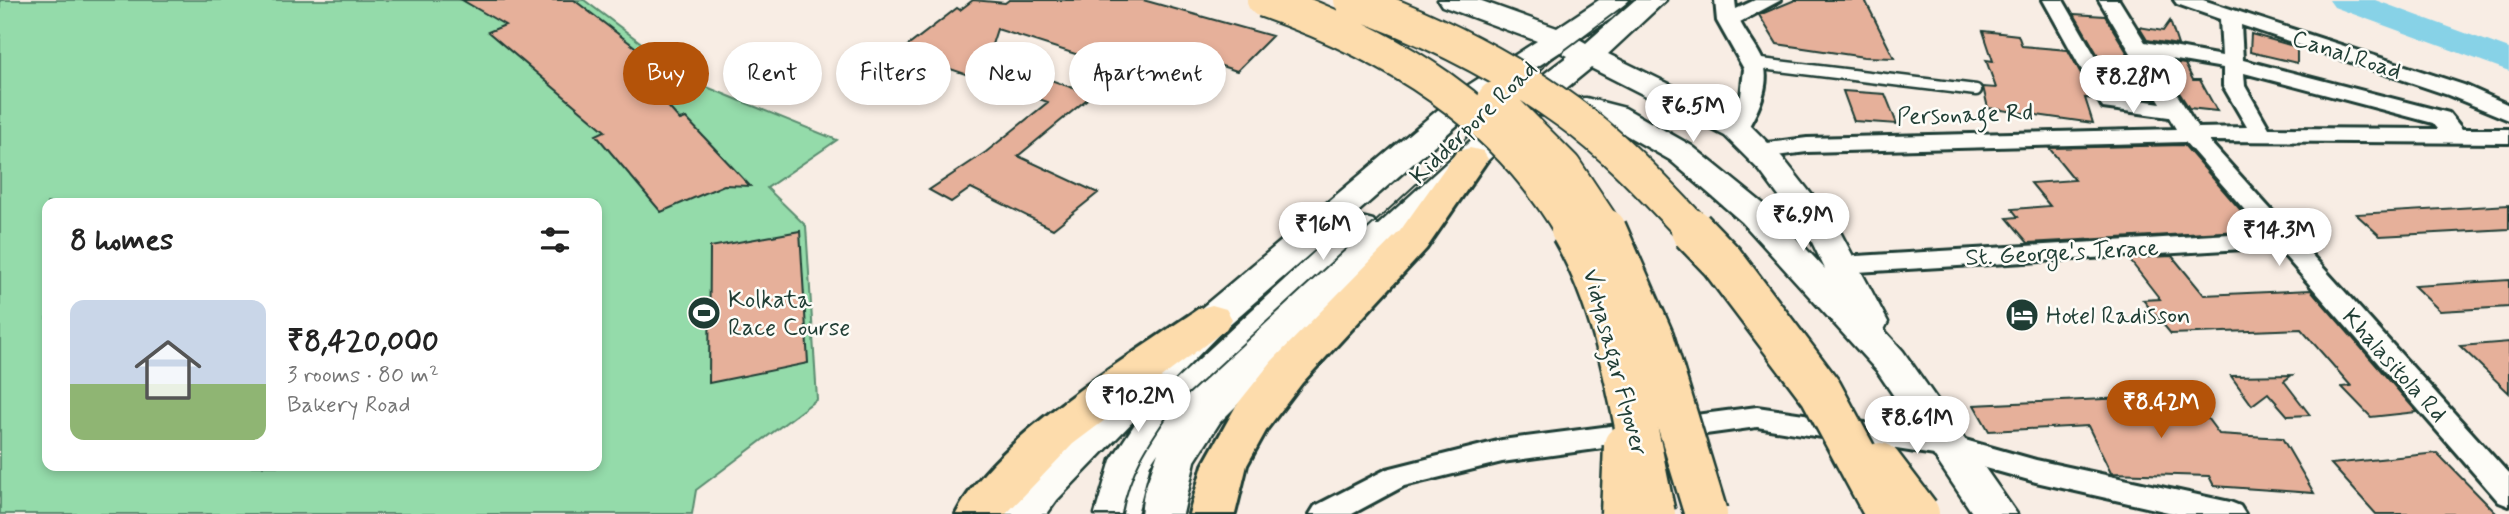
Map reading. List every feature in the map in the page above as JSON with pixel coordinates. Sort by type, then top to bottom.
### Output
[{"type":"highway","name":"Vidyasagar Flyover","points":[[1264,0],[1311,15],[1368,39],[1447,87],[1501,134],[1554,202],[1588,257],[1612,329],[1654,514]]},
{"type":"highway","points":[[1307,0],[1378,28],[1436,58],[1486,92],[1531,130],[1574,180],[1605,230],[1629,281],[1706,514]]},
{"type":"highway","points":[[1351,0],[1418,24],[1521,80],[1572,115],[1659,194],[1722,261],[1918,514]]},
{"type":"highway","points":[[1212,514],[1225,465],[1251,418],[1287,372],[1413,240],[1470,159]]},
{"type":"highway","points":[[979,514],[1004,480],[1055,431],[1212,319]]},
{"type":"highway","points":[[1622,514],[1627,390]]},
{"type":"highway","points":[[1821,392],[1886,514]]},
{"type":"main road","points":[[1452,0],[1538,30],[1695,108],[1748,140],[1826,236],[1890,361],[1996,514]]},
{"type":"main road","points":[[1573,48],[1615,0]]},
{"type":"main road","points":[[1024,514],[1042,488],[1212,319],[1475,93],[1573,48],[1652,0]]},
{"type":"main road","name":"Kidderpore Road","points":[[1162,514],[1165,492],[1176,457],[1206,412],[1555,80],[1573,48]]},
{"type":"main road","name":"Kidderpore Road","points":[[1116,514],[1131,460],[1161,417],[1573,48]]},
{"type":"main road","points":[[1521,111],[1586,107],[1614,115],[1681,153],[1754,214],[1890,361]]},
{"type":"main road","points":[[1657,139],[1695,108]]},
{"type":"street","points":[[1748,140],[1753,63],[1726,10],[1771,0]]},
{"type":"street","points":[[2053,0],[2111,103],[2176,111]]},
{"type":"street","name":"Khalasitola Rd","points":[[2109,0],[2191,135],[2509,494]]},
{"type":"street","name":"Canal Road","points":[[2184,0],[2456,90],[2509,113]]},
{"type":"street","points":[[2230,15],[2234,86],[2262,134]]},
{"type":"street","points":[[2138,47],[2233,64],[2441,118],[2455,135]]},
{"type":"street","name":"Personage Rd","points":[[1748,140],[1807,145],[2262,134],[2509,136]]},
{"type":"street","name":"St. George's Terace","points":[[1840,265],[2284,239]]},
{"type":"street","points":[[1325,514],[1397,477],[1502,451],[1757,417],[1947,446],[2036,471],[2230,514]]},
{"type":"lane","points":[[1753,63],[1976,90]]},
{"type":"green space","name":"Kolkata Race Course","points":[[0,0],[584,0],[640,42],[623,42],[623,105],[709,105],[709,88],[723,94],[723,105],[751,105],[837,140],[767,188],[806,226],[817,399],[696,490],[692,514],[0,514]]},
{"type":"building","points":[[462,0],[574,0],[629,42],[623,42],[623,105],[667,105],[680,120],[686,118],[750,186],[724,185],[661,212],[596,135],[605,131],[488,32],[505,25]]},
{"type":"building","points":[[973,0],[1005,3],[1009,0],[1143,0],[1272,36],[1237,71],[1226,67],[1226,42],[1069,42],[1069,52],[1055,47],[1055,42],[1038,42],[997,29],[993,42],[965,42],[965,74],[951,69],[951,42],[913,42],[957,8],[960,10]]},
{"type":"building","points":[[1795,0],[1865,0],[1894,58],[1864,57],[1777,44],[1759,15]]},
{"type":"building","points":[[2074,14],[2105,16],[2156,100],[2121,95]]},
{"type":"building","points":[[2170,21],[2178,45],[2147,40],[2139,27],[2163,31]]},
{"type":"building","points":[[1983,31],[2018,35],[2022,46],[2068,50],[2095,99],[2085,98],[2093,123],[1988,108],[1983,87],[1996,88],[1986,60],[1993,61]]},
{"type":"building","points":[[2251,34],[2297,47],[2297,63],[2250,52]]},
{"type":"building","points":[[2158,60],[2185,64],[2193,80],[2200,80],[2217,111],[2189,108]]},
{"type":"building","points":[[1055,81],[1069,87],[1069,105],[1080,105],[1018,156],[1098,193],[1053,229],[971,188],[951,202],[929,190],[986,152],[1044,105],[1055,105]]},
{"type":"building","points":[[1843,91],[1885,94],[1897,124],[1854,121]]},
{"type":"building","points":[[2184,145],[2258,230],[2028,243],[2007,218],[2018,217],[2012,209],[2050,206],[2031,183],[2075,180],[2049,148]]},
{"type":"building","points":[[2509,205],[2509,229],[2380,236],[2356,214]]},
{"type":"building","points":[[800,231],[808,363],[709,383],[710,247]]},
{"type":"building","points":[[2172,256],[2204,295],[2311,290],[2417,412],[2371,417],[2342,387],[2351,386],[2301,329],[2171,334],[2143,300],[2160,299],[2128,258]]},
{"type":"building","points":[[2509,280],[2509,307],[2440,311],[2414,286]]},
{"type":"building","points":[[2509,342],[2509,393],[2460,346]]},
{"type":"building","points":[[2292,375],[2284,381],[2310,415],[2288,416],[2268,393],[2252,405],[2231,376]]},
{"type":"building","points":[[2190,395],[2219,434],[2282,438],[2314,493],[2214,486],[2209,476],[2111,473],[2088,426],[1989,431],[1974,405]]},
{"type":"building","points":[[2437,453],[2497,514],[2376,514],[2331,464]]},
{"type":"waterway","points":[[2345,0],[2509,61]]},
{"type":"tram line","points":[[1122,514],[1135,471],[1148,445],[1173,408],[1550,61],[1632,0]]},
{"type":"place","name":"Kolkata Race Course","points":[[704,313]]},
{"type":"place","name":"Hotel Radisson","points":[[2022,315]]}]
